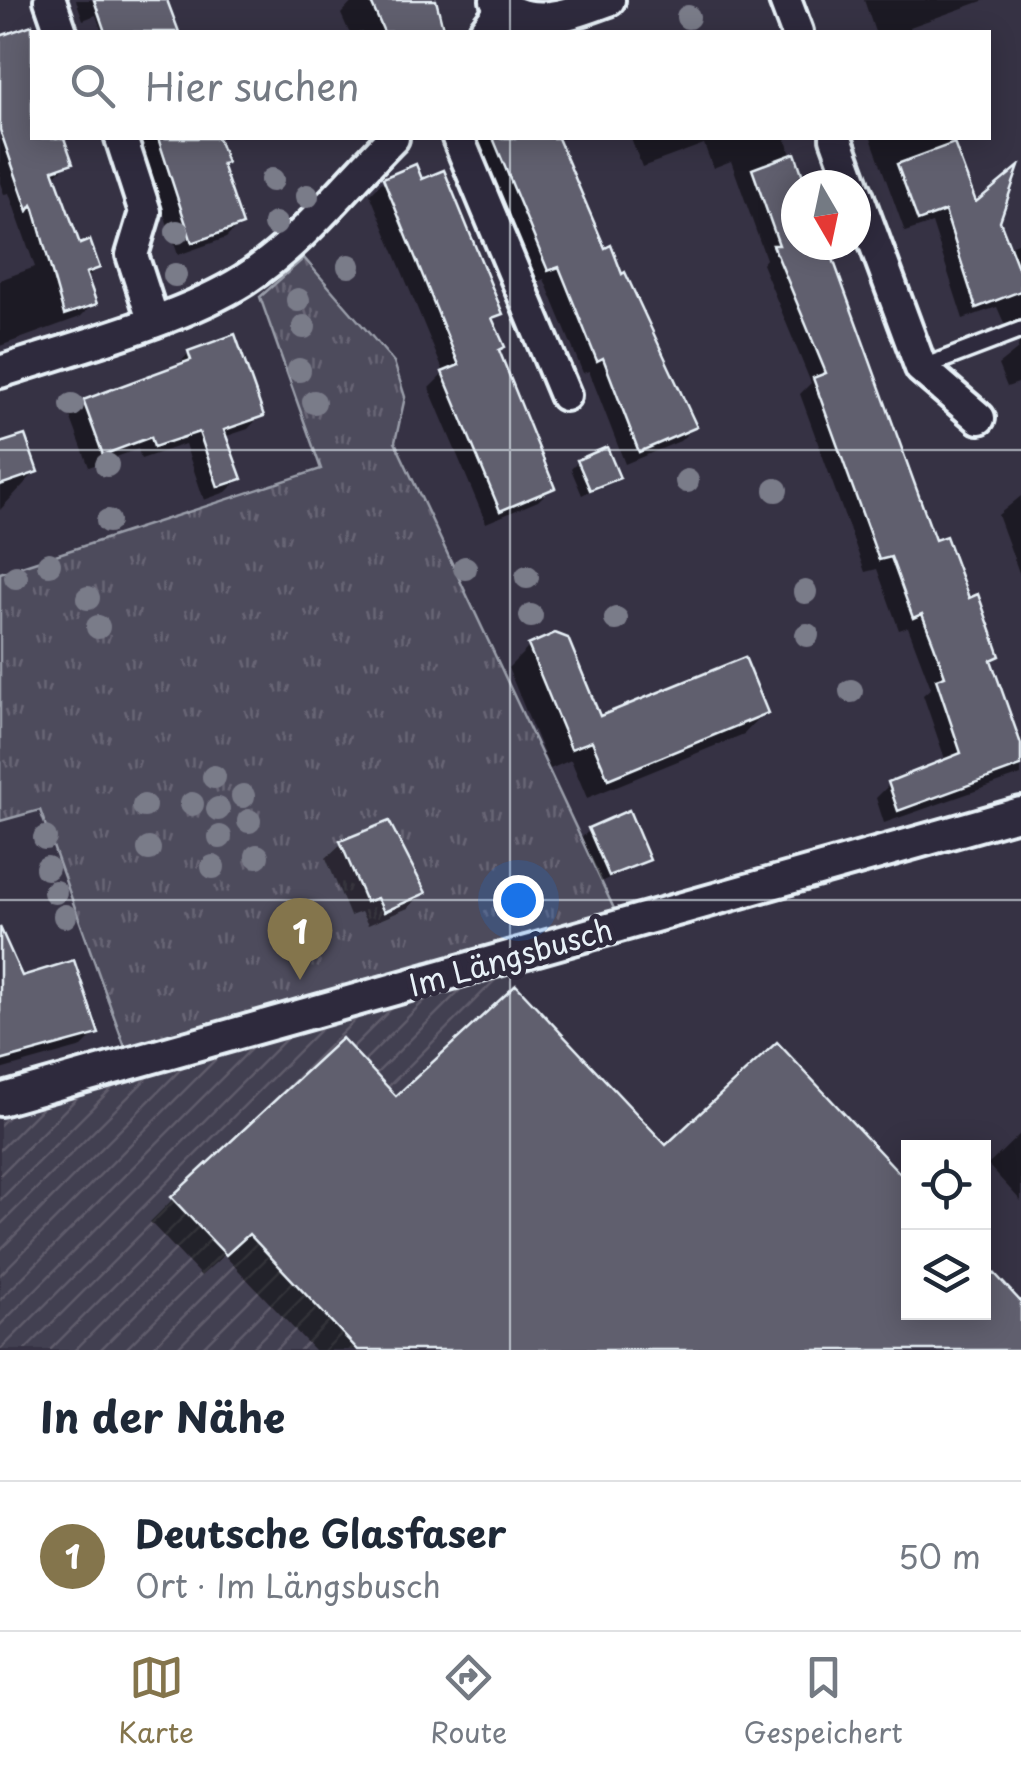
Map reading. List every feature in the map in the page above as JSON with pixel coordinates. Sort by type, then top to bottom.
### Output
[{"type":"street","points":[[50,0],[60,30]]},
{"type":"street","points":[[485,30],[499,4],[533,18],[569,15],[608,0]]},
{"type":"street","points":[[785,0],[796,30]]},
{"type":"street","points":[[123,140],[145,212],[132,255],[153,320]]},
{"type":"street","points":[[0,372],[153,320],[241,282],[274,258],[391,140]]},
{"type":"street","points":[[459,140],[565,394]]},
{"type":"street","points":[[837,140],[848,170]]},
{"type":"street","points":[[871,233],[921,368],[979,418]]},
{"type":"street","name":"Im Längsbusch","points":[[0,1100],[1021,813]]},
{"type":"lane","points":[[921,368],[1021,330]]},
{"type":"shaded area","points":[[505,975],[666,1144],[777,1042],[901,1175],[901,1320],[991,1320],[991,1270],[1021,1302],[1021,1350],[0,1350],[0,1120]]},
{"type":"green space","points":[[304,258],[394,362],[405,397],[395,442],[616,913],[127,1053],[40,810],[0,821],[0,573],[321,469],[260,297]]},
{"type":"building","points":[[94,0],[167,0],[178,30],[104,30]]},
{"type":"building","points":[[370,0],[436,0],[444,30],[383,30]]},
{"type":"building","points":[[32,25],[30,140],[65,140],[73,163],[53,170],[80,244],[90,240],[100,268],[86,273],[97,304],[64,315],[34,209],[32,205],[28,211],[0,130],[0,36]]},
{"type":"building","points":[[159,140],[219,140],[227,163],[222,164],[243,225],[192,243]]},
{"type":"building","points":[[494,140],[559,140],[605,248],[611,245],[622,274],[625,272],[697,427],[639,452],[603,358],[597,361],[559,267],[548,271]]},
{"type":"building","points":[[954,143],[976,202],[1019,166],[1000,221],[1021,275],[1021,291],[976,308],[945,211],[918,221],[897,164]]},
{"type":"building","points":[[795,153],[801,170],[781,170],[781,260],[833,260],[935,540],[946,536],[969,598],[978,594],[1000,656],[991,660],[1021,744],[1021,766],[898,811],[888,782],[961,753],[936,679],[945,676],[922,614],[913,618],[891,557],[879,560],[813,378],[826,373],[773,245],[779,245],[752,169]]},
{"type":"building","points":[[416,164],[422,179],[444,170],[503,314],[492,318],[505,347],[499,350],[555,488],[500,511],[442,372],[459,365],[383,178]]},
{"type":"building","points":[[235,334],[264,416],[224,430],[242,479],[218,487],[199,432],[154,447],[151,437],[103,455],[83,400],[191,360],[188,351]]},
{"type":"building","points":[[25,435],[38,472],[0,485],[0,443]]},
{"type":"building","points":[[607,447],[620,478],[590,490],[577,460]]},
{"type":"building","points":[[555,633],[568,638],[600,716],[745,657],[768,713],[608,779],[592,741],[571,749],[528,645]]},
{"type":"building","points":[[629,810],[650,860],[609,876],[588,828]]},
{"type":"building","points":[[389,821],[426,893],[384,912],[377,898],[366,902],[340,841]]},
{"type":"building","points":[[0,927],[22,976],[74,960],[99,1034],[0,1061]]},
{"type":"building","points":[[516,985],[666,1145],[777,1042],[901,1175],[901,1320],[991,1320],[991,1270],[1021,1302],[1021,1350],[358,1350],[249,1234],[226,1255],[171,1197],[342,1038],[396,1096]]},
{"type":"place","name":"Deutsche Glasfaser","points":[[300,980]]}]
